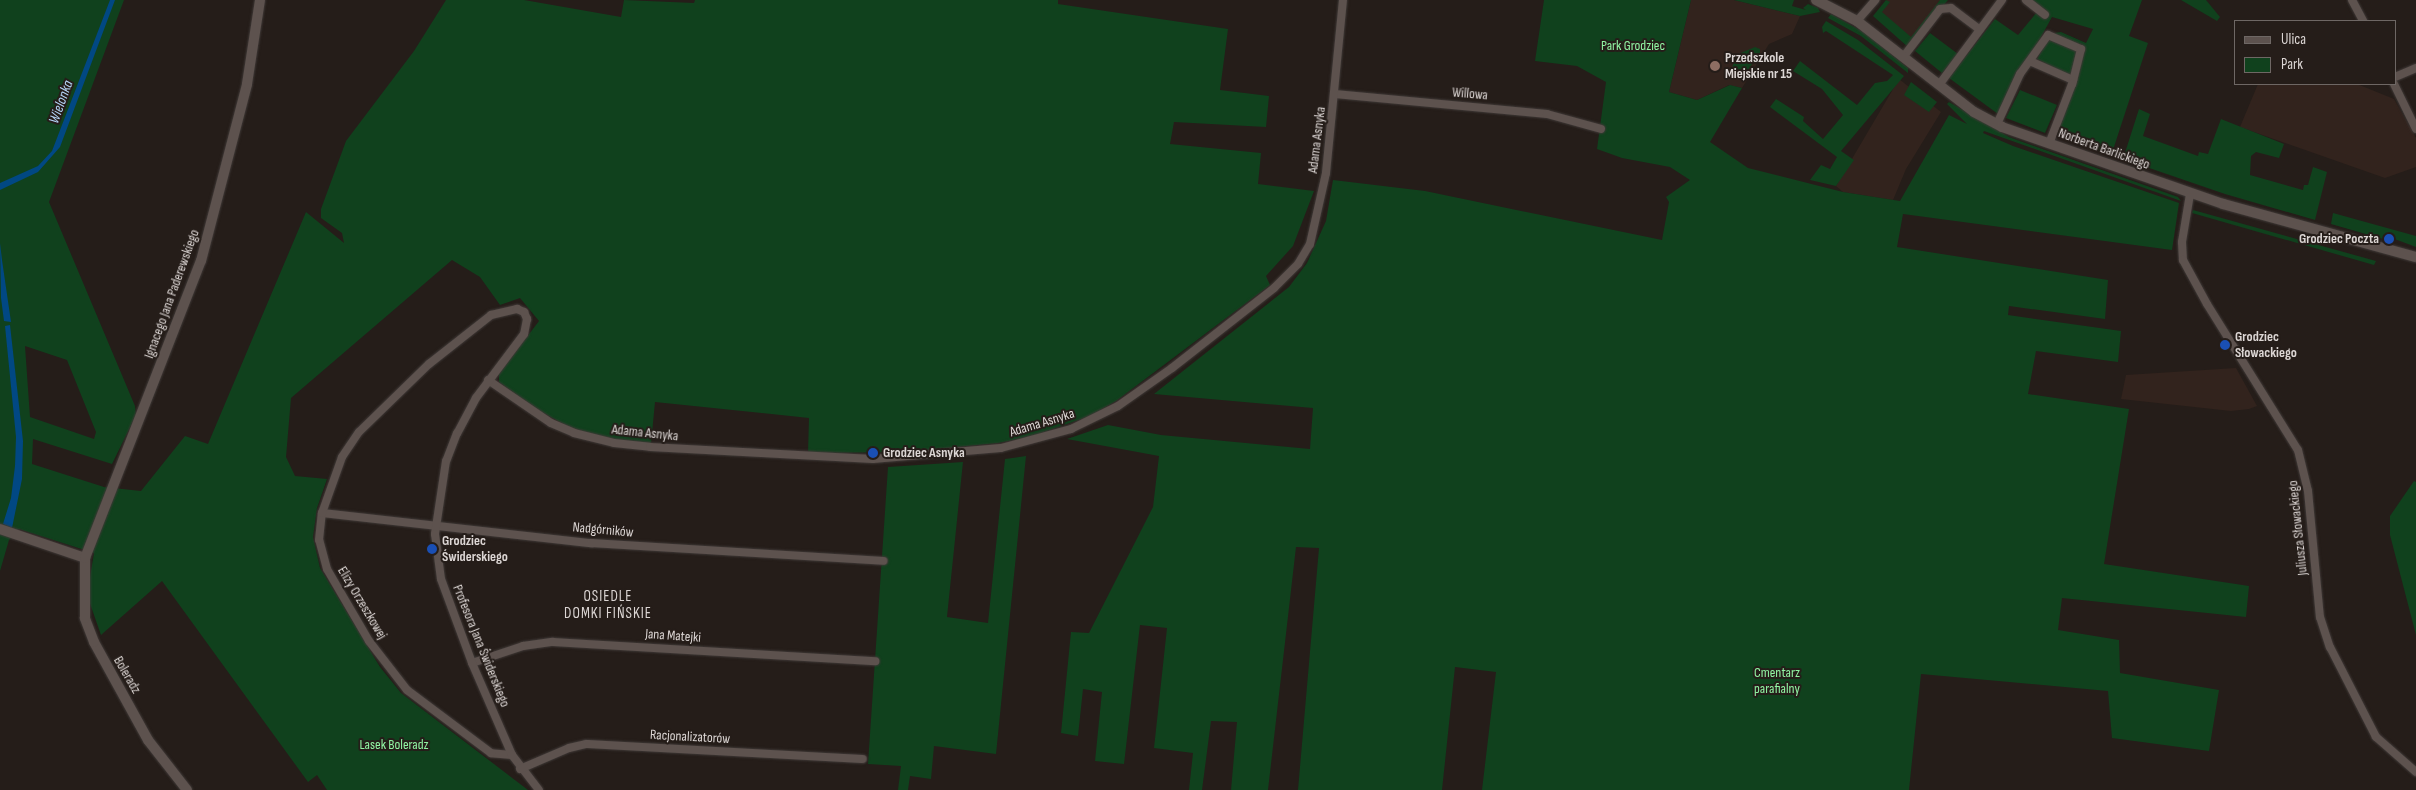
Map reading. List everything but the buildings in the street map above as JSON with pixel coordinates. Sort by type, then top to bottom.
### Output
[{"type":"street","name":"Ignacego Jana Paderewskiego","points":[[84,558],[201,261],[247,84],[260,0]]},
{"type":"street","name":"Adama Asnyka","points":[[488,380],[530,410],[567,429],[593,439],[650,448],[873,459],[1001,448],[1058,434],[1118,406],[1274,288],[1298,264],[1310,244],[1318,216],[1335,94],[1343,0]]},
{"type":"street","name":"Norberta Barlickiego","points":[[1816,0],[1857,21],[1974,112],[1997,124],[2190,194],[2416,257]]},
{"type":"street","points":[[1857,21],[1874,0]]},
{"type":"street","points":[[1939,85],[2002,0]]},
{"type":"street","points":[[2026,0],[2045,14]]},
{"type":"street","points":[[2352,0],[2362,20]]},
{"type":"street","points":[[1904,56],[1940,9],[1951,8],[1980,30]]},
{"type":"street","points":[[1997,124],[2020,74],[2032,62],[2048,35],[2082,50],[2049,144]]},
{"type":"street","points":[[2032,62],[2073,80]]},
{"type":"street","points":[[2396,77],[2416,68]]},
{"type":"street","points":[[2394,85],[2416,129]]},
{"type":"street","name":"Willowa","points":[[1335,94],[1547,114],[1601,129]]},
{"type":"street","name":"Juliusza Słowackiego","points":[[2190,194],[2182,242],[2183,260],[2206,304],[2298,450],[2308,491],[2320,617],[2330,647],[2376,737],[2416,772]]},
{"type":"street","name":"Elizy Orzeszkowej","points":[[512,755],[491,753],[430,710],[406,690],[385,664],[327,569],[319,540],[322,512],[342,457],[359,432],[429,364],[491,315],[505,310],[524,312]]},
{"type":"street","name":"Profesora Jana Świderskiego","points":[[520,769],[512,755],[472,663],[441,579],[436,523],[446,461],[471,406],[488,380],[524,334],[527,319],[524,312]]},
{"type":"street","name":"Nadgórników","points":[[322,512],[436,523],[591,543],[883,561]]},
{"type":"street","points":[[0,529],[84,558]]},
{"type":"street","name":"Boleradz","points":[[84,558],[85,618],[94,642],[148,740],[187,790]]},
{"type":"street","name":"Jana Matejki","points":[[472,663],[523,646],[553,642],[875,661]]},
{"type":"street","name":"Racjonalizatorów","points":[[520,769],[569,748],[587,744],[863,759]]},
{"type":"street","points":[[520,769],[538,790]]},
{"type":"shaded area","name":"Przedszkole Miejskie nr 15","points":[[1691,0],[1734,0],[1800,16],[1792,34],[1769,44],[1742,88],[1729,85],[1697,100],[1669,92]]},
{"type":"shaded area","points":[[1887,0],[1941,0],[1907,45],[1876,13]]},
{"type":"shaded area","points":[[1899,79],[1941,112],[1906,169],[1893,200],[1843,192],[1836,186]]},
{"type":"shaded area","points":[[2258,85],[2359,85],[2394,99],[2416,138],[2416,167],[2385,178],[2240,127]]},
{"type":"shaded area","points":[[2236,368],[2257,406],[2231,411],[2121,399],[2126,375]]},
{"type":"green space","name":"Lasek Boleradz","points":[[0,0],[124,0],[49,202],[135,406],[136,415],[112,464],[33,439],[32,464],[104,487],[141,491],[185,436],[208,444],[306,212],[344,243],[342,233],[321,218],[321,209],[346,141],[414,51],[446,0],[524,0],[621,17],[624,0],[694,3],[695,0],[1058,0],[1058,4],[1228,29],[1220,90],[1269,96],[1266,127],[1174,122],[1170,144],[1261,153],[1258,184],[1314,191],[1293,246],[1266,276],[1270,285],[1116,401],[1090,416],[1032,436],[998,443],[906,452],[808,453],[809,418],[655,402],[651,444],[609,439],[569,427],[533,407],[499,382],[499,374],[539,321],[520,298],[500,305],[480,277],[452,260],[291,398],[286,457],[295,476],[327,479],[317,508],[313,537],[320,568],[380,667],[401,693],[528,790],[327,790],[317,775],[308,782],[162,581],[101,635],[87,595],[94,553],[19,529],[9,540],[0,571]],"holes":[[[25,346],[67,360],[96,432],[94,439],[30,417]]]},
{"type":"green space","points":[[1544,0],[1691,0],[1669,92],[1697,100],[1730,85],[1742,88],[1710,142],[1748,168],[1843,192],[1900,201],[1949,115],[1967,124],[1947,104],[1949,102],[2009,137],[2178,197],[2181,201],[1984,131],[1983,133],[2013,146],[2179,203],[2172,250],[1903,214],[1897,247],[2108,280],[2105,319],[2009,306],[2008,315],[2121,331],[2118,362],[2036,351],[2028,394],[2129,409],[2104,564],[2249,586],[2246,617],[2062,598],[2058,630],[2119,640],[2120,673],[2219,690],[2209,751],[2112,738],[2108,691],[1921,674],[1909,790],[1482,790],[1496,672],[1455,667],[1442,790],[1298,790],[1319,548],[1296,547],[1268,790],[1231,790],[1237,722],[1211,721],[1202,790],[1189,790],[1193,753],[1154,748],[1167,628],[1140,625],[1124,764],[1095,761],[1102,692],[1083,689],[1078,736],[1061,733],[1071,632],[1089,633],[1153,507],[1159,456],[1067,439],[1108,425],[1161,435],[1310,449],[1313,408],[1154,394],[1289,287],[1307,263],[1326,221],[1333,180],[1425,191],[1662,240],[1669,202],[1666,197],[1690,180],[1670,167],[1622,158],[1597,149],[1606,82],[1577,66],[1535,61]]},
{"type":"green space","points":[[1734,0],[1794,0],[1792,6],[1806,10],[1803,8],[1808,4],[1818,8],[1820,12],[1800,16]]},
{"type":"green space","points":[[1886,0],[1890,2],[1882,12],[1911,37],[1940,0],[1948,0],[1908,47],[1873,16]]},
{"type":"green space","points":[[2030,0],[2142,0],[2129,36],[2148,43],[2111,156],[2056,134],[2085,49],[2048,34],[2061,32],[2086,43],[2093,29],[2052,17],[1998,114],[1949,78],[1995,19],[2018,35],[2037,12]]},
{"type":"green space","points":[[2181,0],[2206,0],[2220,17],[2217,21]]},
{"type":"green space","points":[[1831,14],[1863,32],[1908,68],[1908,73],[1861,36],[1828,18]]},
{"type":"green space","points":[[1826,21],[1858,40],[1904,76],[1841,151],[1854,160],[1836,186],[1810,180],[1821,165],[1830,169],[1837,157],[1770,107],[1776,99],[1804,117],[1803,121],[1823,139],[1843,115],[1822,89],[1793,71],[1800,61],[1857,105],[1875,83],[1887,81],[1893,75],[1826,31],[1823,33],[1822,27]]},
{"type":"green space","points":[[1930,33],[1958,54],[1942,73],[1915,51]]},
{"type":"green space","points":[[2049,38],[2080,51],[2071,76],[2037,59]]},
{"type":"green space","points":[[1755,47],[1760,49],[1760,53],[1745,74],[1729,78],[1736,55]]},
{"type":"green space","points":[[1911,82],[1937,102],[1929,112],[1904,95]]},
{"type":"green space","points":[[2020,90],[2057,105],[2045,133],[2006,118]]},
{"type":"green space","points":[[2139,109],[2150,114],[2143,136],[2198,156],[2199,152],[2208,154],[2221,119],[2284,144],[2279,158],[2256,152],[2251,156],[2250,175],[2303,190],[2304,185],[2308,185],[2313,167],[2327,172],[2315,220],[2225,194],[2123,159]]},
{"type":"green space","points":[[2193,210],[2376,261],[2374,265],[2192,213]]},
{"type":"green space","points":[[2333,213],[2416,236],[2416,247],[2384,235],[2383,239],[2331,224]]},
{"type":"green space","points":[[1026,456],[996,754],[934,746],[931,779],[910,776],[908,790],[898,790],[901,766],[868,764],[888,467],[963,462],[947,617],[988,623],[1005,459]]},
{"type":"green space","points":[[2414,481],[2416,482],[2416,635],[2390,535],[2390,516]]},
{"type":"water","points":[[110,0],[115,0],[60,147],[38,172],[0,190],[0,183],[38,166],[52,151]]},
{"type":"water","points":[[0,243],[11,322],[4,321],[1,298]]},
{"type":"water","points":[[10,325],[23,441],[22,479],[12,528],[3,524],[11,498],[15,466],[16,437],[5,326]]},
{"type":"place","name":"Przedszkole Miejskie nr 15","points":[[1715,66]]},
{"type":"place","name":"Grodziec Poczta","points":[[2389,239]]},
{"type":"place","name":"Grodziec Słowackiego","points":[[2225,345]]},
{"type":"place","name":"Grodziec Asnyka","points":[[873,453]]},
{"type":"place","name":"Grodziec Świderskiego","points":[[432,549]]},
{"type":"district","name":"OSIEDLE DOMKI FIŃSKIE","points":[[608,604]]},
{"type":"park label","name":"Park Grodziec","points":[[1633,46]]},
{"type":"park label","name":"Cmentarz parafialny","points":[[1777,682]]},
{"type":"water label","name":"Wielonka","points":[[61,102]]}]
